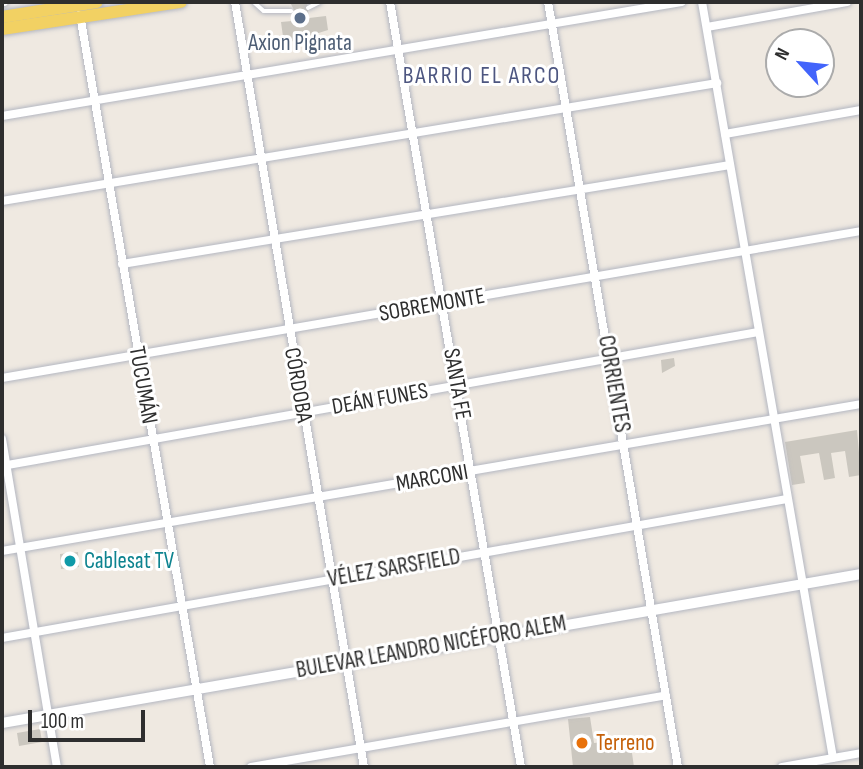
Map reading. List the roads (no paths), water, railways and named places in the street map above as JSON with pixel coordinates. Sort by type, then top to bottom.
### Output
[{"type":"main road","points":[[2,17],[100,5],[181,2]]},
{"type":"main road","points":[[2,29],[78,8]]},
{"type":"street","name":"CÓRDOBA","points":[[235,2],[302,413],[364,767]]},
{"type":"street","name":"SANTA FE","points":[[390,2],[415,135],[521,767]]},
{"type":"street","name":"CORRIENTES","points":[[548,2],[678,767]]},
{"type":"street","points":[[2,116],[682,2]]},
{"type":"street","points":[[702,2],[833,758]]},
{"type":"street","points":[[707,27],[847,2]]},
{"type":"street","name":"TUCUMÁN","points":[[78,8],[111,183],[122,264],[194,689],[210,767]]},
{"type":"street","points":[[2,201],[415,135],[717,83]]},
{"type":"street","points":[[725,134],[861,110]]},
{"type":"street","points":[[122,264],[730,165]]},
{"type":"street","name":"SOBREMONTE","points":[[2,378],[861,231]]},
{"type":"street","name":"DEÁN FUNES","points":[[4,466],[758,332]]},
{"type":"street","name":"MARCONI","points":[[2,551],[861,404]]},
{"type":"street","points":[[2,439],[4,466],[57,767]]},
{"type":"street","name":"VÉLEZ SARSFIELD","points":[[2,638],[787,499]]},
{"type":"street","name":"BULEVAR LEANDRO NICÉFORO ALEM","points":[[2,723],[651,608],[861,574]]},
{"type":"street","points":[[251,767],[666,695]]},
{"type":"street","points":[[782,767],[861,753]]},
{"type":"lane","points":[[254,2],[264,11],[291,12]]},
{"type":"lane","points":[[308,8],[320,2]]},
{"type":"place","name":"Axion Pignata","points":[[300,18]]},
{"type":"place","name":"Cablesat TV","points":[[70,561]]},
{"type":"place","name":"Terreno","points":[[582,743]]},
{"type":"district","name":"BARRIO EL ARCO","points":[[482,76]]}]
